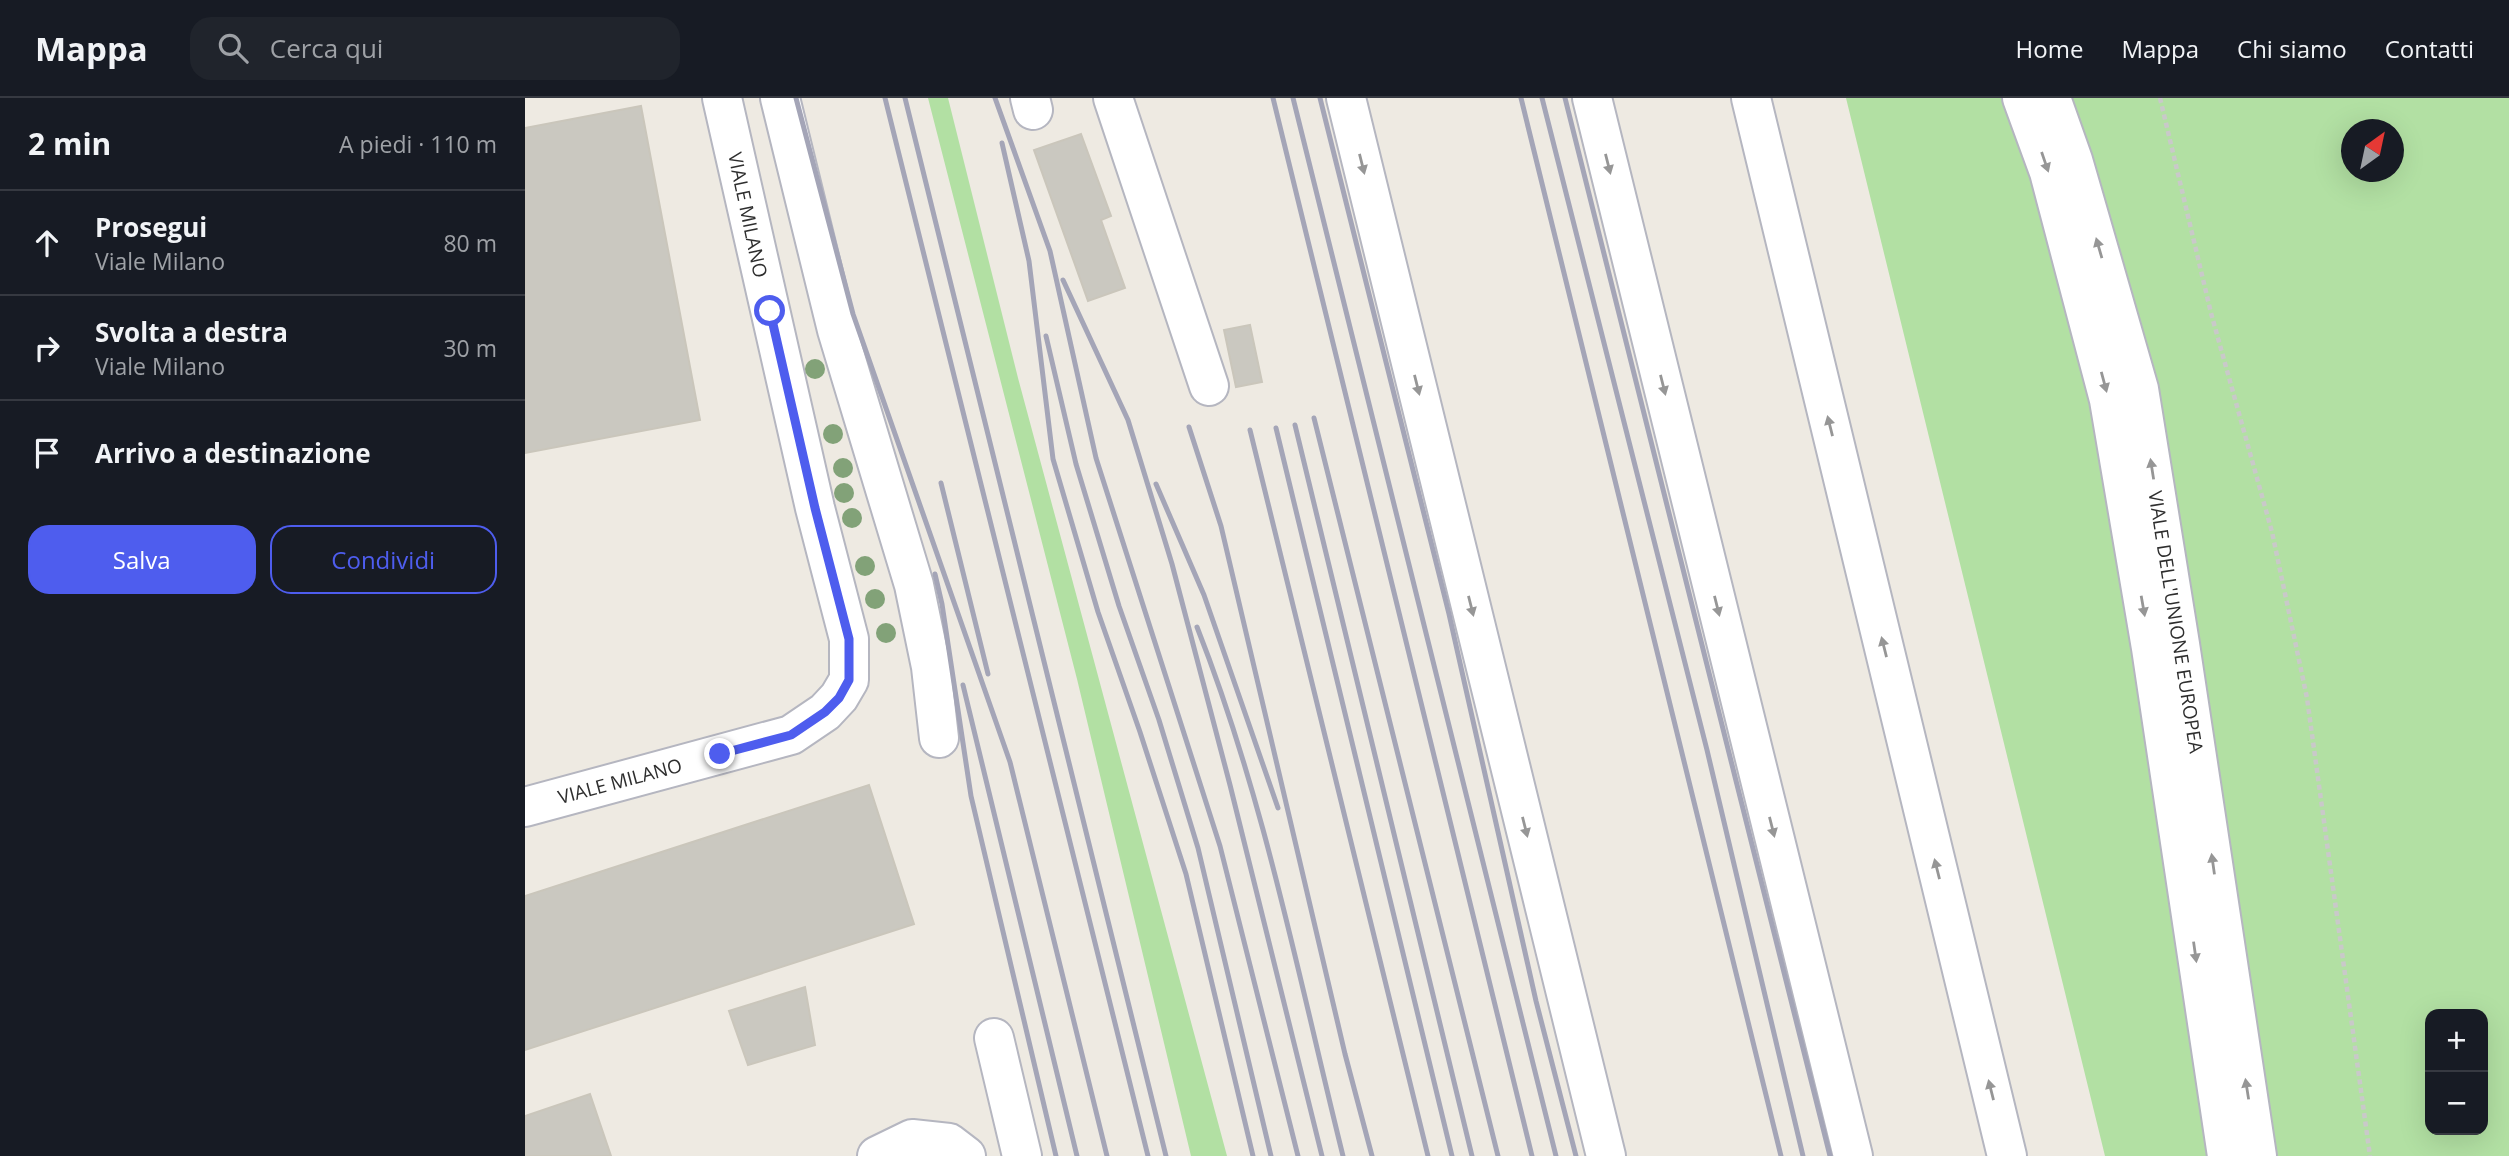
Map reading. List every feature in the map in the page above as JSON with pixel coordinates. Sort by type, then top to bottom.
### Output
[{"type":"street","name":"VIALE MILANO","points":[[525,807],[791,735],[825,712],[839,698],[849,680],[849,639],[815,508],[722,98]]},
{"type":"street","points":[[780,98],[837,330],[914,585],[931,667],[939,738]]},
{"type":"street","points":[[1114,98],[1209,386]]},
{"type":"street","points":[[1346,98],[1606,1156]]},
{"type":"street","points":[[1592,98],[1853,1156]]},
{"type":"street","points":[[1751,98],[2007,1156]]},
{"type":"street","name":"VIALE DELL'UNIONE EUROPEA","points":[[2022,98],[2049,172],[2109,400],[2151,648],[2227,1156]]},
{"type":"street","name":"VIALE DELL'UNIONE EUROPEA","points":[[2051,98],[2073,160],[2139,389],[2181,644],[2257,1156]]},
{"type":"street","points":[[993,1038],[1023,1156]]},
{"type":"street","points":[[877,1156],[912,1139],[949,1143],[967,1156]]},
{"type":"path","points":[[2160,98],[2211,313],[2272,532],[2307,698],[2370,1156]]},
{"type":"green space","points":[[928,98],[948,98],[1018,378],[1227,1156],[1191,1156],[1077,679]]},
{"type":"green space","points":[[1846,98],[2007,98],[2017,125],[2093,405],[2133,642],[2211,1156],[2105,1156]]},
{"type":"green space","points":[[2069,98],[2509,98],[2509,1156],[2271,1156],[2157,398],[2098,176]]},
{"type":"building","points":[[641,106],[700,420],[525,453],[525,128]]},
{"type":"building","points":[[1081,134],[1111,216],[1101,220],[1125,288],[1088,301],[1034,150]]},
{"type":"building","points":[[1250,325],[1262,382],[1236,387],[1224,330]]},
{"type":"building","points":[[869,785],[914,924],[525,1050],[525,896]]},
{"type":"building","points":[[805,987],[815,1045],[748,1065],[729,1011]]},
{"type":"building","points":[[590,1094],[611,1156],[525,1156],[525,1116]]},
{"type":"railway","points":[[796,98],[853,314],[1010,762],[1107,1156]]},
{"type":"railway","points":[[885,98],[1148,1156]]},
{"type":"railway","points":[[905,98],[1166,1156]]},
{"type":"railway","points":[[995,98],[1050,251],[1096,458],[1220,846],[1298,1156]]},
{"type":"railway","points":[[1273,98],[1532,1156]]},
{"type":"railway","points":[[1293,98],[1556,1156]]},
{"type":"railway","points":[[1320,98],[1449,614],[1536,1001],[1576,1156]]},
{"type":"railway","points":[[1521,98],[1781,1156]]},
{"type":"railway","points":[[1542,98],[1707,750],[1803,1156]]},
{"type":"railway","points":[[1565,98],[1830,1156]]},
{"type":"railway","points":[[1002,143],[1029,261],[1053,459],[1098,612],[1186,874],[1253,1156]]},
{"type":"railway","points":[[1063,280],[1128,420],[1172,564],[1322,1156]]},
{"type":"railway","points":[[1046,336],[1076,464],[1198,848],[1271,1156]]},
{"type":"railway","points":[[1314,418],[1498,1156]]},
{"type":"railway","points":[[1295,425],[1472,1156]]},
{"type":"railway","points":[[1189,427],[1221,526],[1345,1054],[1372,1156]]},
{"type":"railway","points":[[1276,428],[1452,1156]]},
{"type":"railway","points":[[1250,430],[1428,1156]]},
{"type":"railway","points":[[941,483],[988,674]]},
{"type":"railway","points":[[1156,484],[1204,595],[1278,808]]},
{"type":"railway","points":[[935,574],[942,604],[971,796],[1056,1156]]},
{"type":"railway","points":[[1197,627],[1221,691],[1261,822],[1343,1156]]},
{"type":"railway","points":[[963,685],[1077,1156]]},
{"type":"route","points":[[720,754],[791,735],[825,712],[839,698],[849,680],[849,639],[815,508],[770,311]]}]
